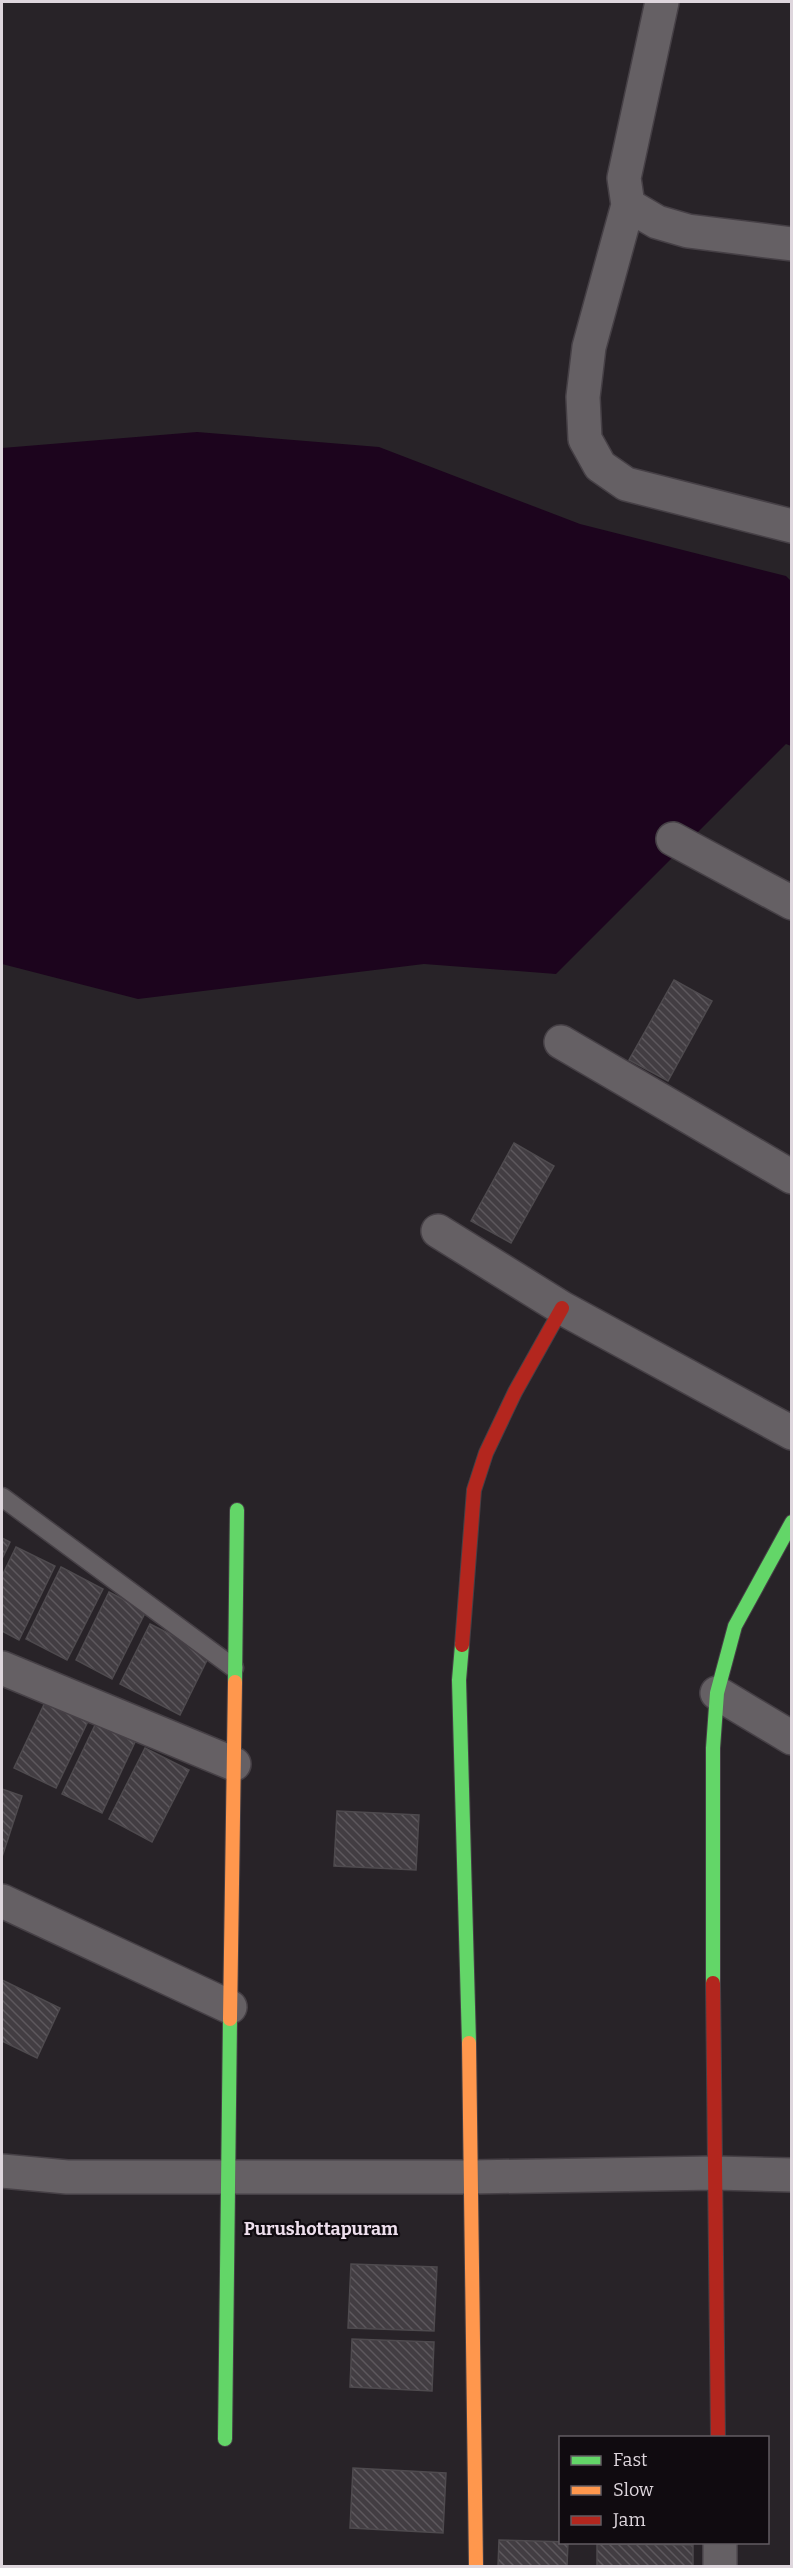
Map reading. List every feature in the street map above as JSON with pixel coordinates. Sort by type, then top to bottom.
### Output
[{"type":"street","points":[[662,2],[624,177],[628,205],[589,347],[583,398],[585,439],[600,466],[627,484],[792,526]]},
{"type":"street","points":[[628,205],[657,222],[688,231],[792,244]]},
{"type":"street","points":[[673,839],[792,903]]},
{"type":"street","points":[[561,1042],[792,1177]]},
{"type":"street","points":[[438,1231],[562,1308],[792,1433]]},
{"type":"street","points":[[476,2566],[472,2177],[459,1680],[474,1490],[486,1453],[515,1392],[562,1308]]},
{"type":"street","points":[[225,2439],[237,1510]]},
{"type":"street","points":[[718,2436],[713,1748],[717,1692],[735,1626],[792,1522]]},
{"type":"street","points":[[2,1668],[234,1764]]},
{"type":"street","points":[[717,1692],[792,1738]]},
{"type":"street","points":[[2,1901],[230,2007]]},
{"type":"street","points":[[2,2170],[67,2177],[472,2177],[715,2173],[792,2175]]},
{"type":"street","points":[[720,2544],[720,2566]]},
{"type":"lane","points":[[2,1497],[234,1668]]},
{"type":"shaded area","points":[[197,432],[379,447],[580,524],[786,576],[791,581],[791,746],[786,744],[556,974],[424,964],[138,999],[2,964],[2,448]]},
{"type":"building","points":[[674,980],[712,1001],[668,1081],[629,1060]]},
{"type":"building","points":[[514,1143],[554,1166],[511,1243],[471,1221]]},
{"type":"building","points":[[2,1538],[10,1542],[2,1559]]},
{"type":"building","points":[[16,1547],[55,1566],[19,1640],[2,1631],[2,1576]]},
{"type":"building","points":[[61,1567],[103,1589],[67,1660],[26,1639]]},
{"type":"building","points":[[109,1592],[146,1611],[112,1679],[76,1660]]},
{"type":"building","points":[[150,1624],[210,1654],[180,1715],[120,1684]]},
{"type":"building","points":[[48,1696],[90,1717],[56,1788],[14,1768]]},
{"type":"building","points":[[96,1723],[135,1742],[102,1813],[62,1794]]},
{"type":"building","points":[[145,1748],[189,1770],[152,1842],[109,1819]]},
{"type":"building","points":[[2,1789],[22,1796],[2,1857]]},
{"type":"building","points":[[337,1811],[419,1815],[416,1870],[334,1866]]},
{"type":"building","points":[[2,1980],[60,2008],[37,2058],[2,2041]]},
{"type":"building","points":[[351,2264],[437,2267],[434,2331],[348,2328]]},
{"type":"building","points":[[352,2339],[434,2342],[432,2391],[350,2387]]},
{"type":"building","points":[[353,2468],[446,2473],[443,2533],[350,2528]]},
{"type":"building","points":[[499,2540],[568,2544],[567,2566],[498,2566]]},
{"type":"building","points":[[597,2544],[693,2545],[693,2566],[597,2566]]},
{"type":"traffic: fast","points":[[235,1682],[237,1510]]},
{"type":"traffic: fast","points":[[713,1983],[713,1748],[717,1693],[735,1626],[792,1522]]},
{"type":"traffic: fast","points":[[462,1645],[459,1680],[469,2043]]},
{"type":"traffic: fast","points":[[225,2439],[230,2019]]},
{"type":"traffic: slow","points":[[230,2019],[235,1682]]},
{"type":"traffic: slow","points":[[469,2043],[476,2566]]},
{"type":"traffic: jam","points":[[462,1645],[474,1490],[486,1453],[515,1392],[562,1308]]},
{"type":"traffic: jam","points":[[713,1983],[718,2436]]},
{"type":"district","name":"Purushottapuram","points":[[321,2229]]}]
